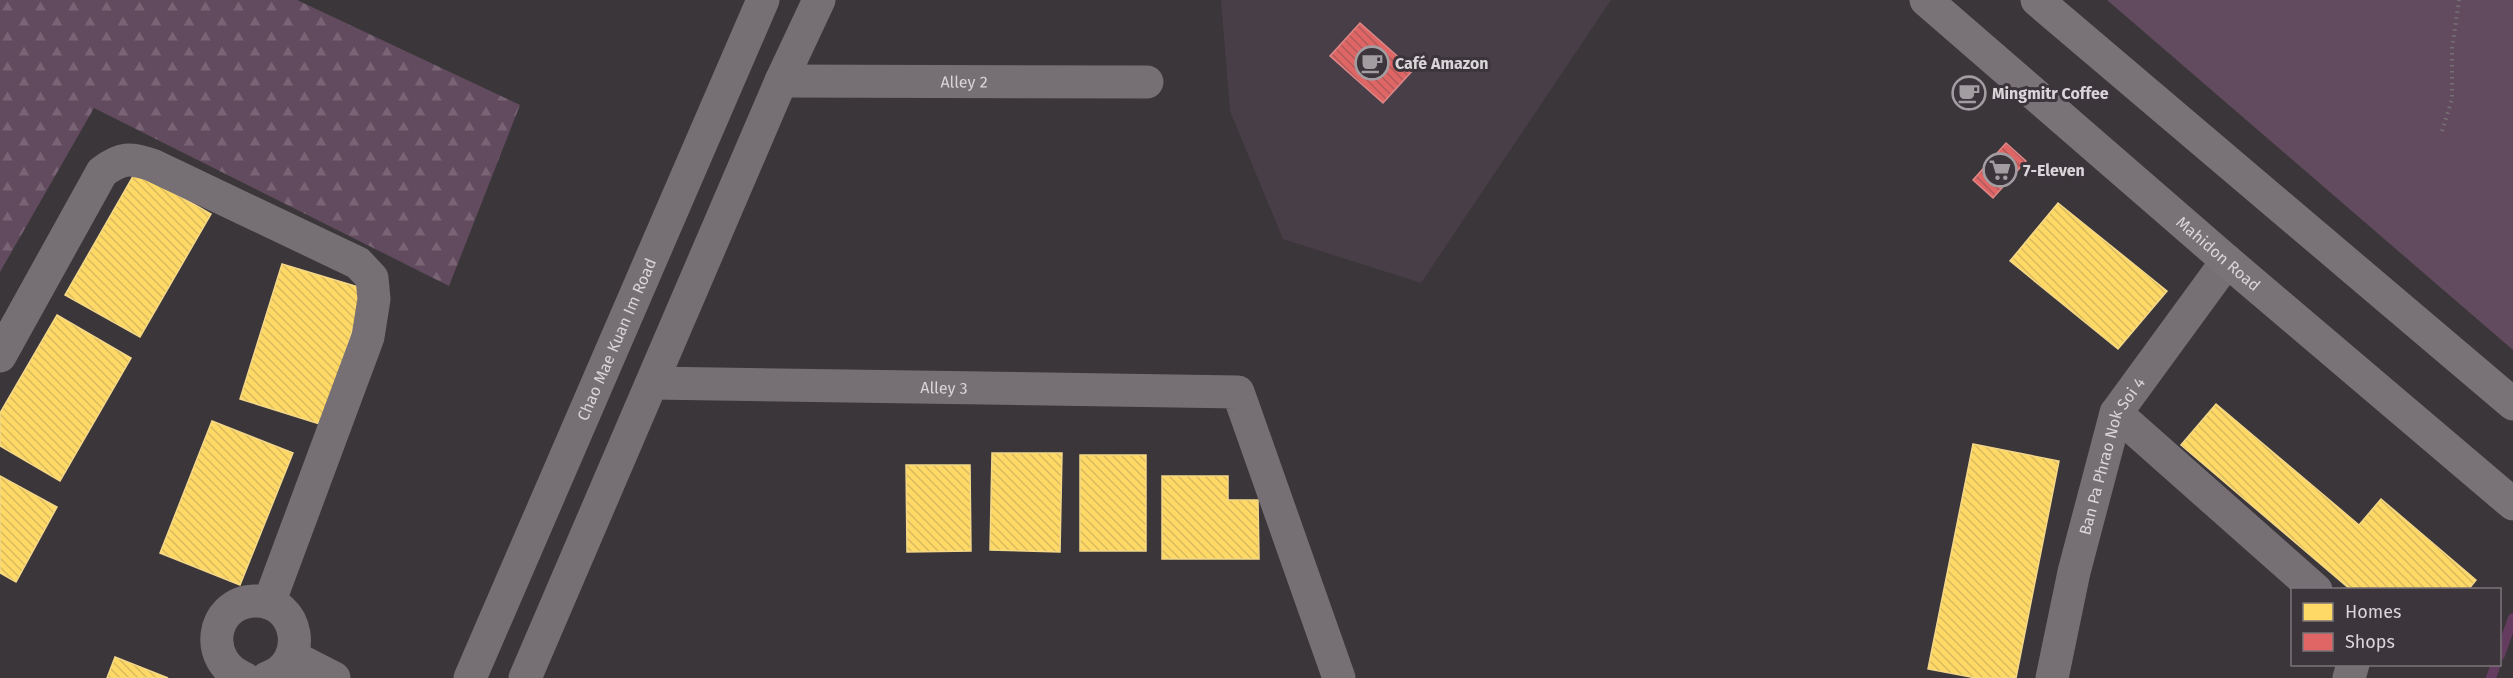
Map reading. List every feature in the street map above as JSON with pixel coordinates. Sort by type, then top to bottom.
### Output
[{"type":"main road","name":"Mahidon Road","points":[[1926,0],[2227,261],[2512,503]]},
{"type":"main road","points":[[2037,0],[2513,404]]},
{"type":"street","name":"Chao Mae Kuan Im Road","points":[[470,678],[763,0]]},
{"type":"street","points":[[525,678],[781,81],[819,0]]},
{"type":"street","name":"Alley 2","points":[[781,81],[1147,82]]},
{"type":"street","points":[[0,356],[102,172],[116,161],[131,159],[152,165],[358,263],[372,278],[374,299],[368,337],[269,603]]},
{"type":"street","name":"Ban Pa Phrao Nok Soi 4","points":[[2052,678],[2074,572],[2116,414],[2227,261]]},
{"type":"street","name":"Alley 3","points":[[652,383],[1238,392],[1339,678]]},
{"type":"street","points":[[2116,414],[2314,588]]},
{"type":"street","points":[[244,678],[226,667],[219,656],[216,643],[218,630],[223,619],[232,609],[243,603],[256,601],[269,603],[280,609],[290,619],[295,631],[296,645],[293,657],[285,668],[267,678]]},
{"type":"street","points":[[293,657],[334,678]]},
{"type":"path","points":[[2442,131],[2452,99],[2452,49],[2459,0]]},
{"type":"shaded area","points":[[1221,0],[1611,0],[1421,283],[1283,239],[1230,111]]},
{"type":"green space","points":[[0,0],[297,0],[520,105],[449,286],[94,108],[0,272]]},
{"type":"green space","points":[[2107,0],[2513,0],[2513,350]]},
{"type":"building: Homes","points":[[136,171],[211,214],[140,337],[65,295]]},
{"type":"building: Homes","points":[[2058,203],[2167,291],[2118,349],[2010,261]]},
{"type":"building: Homes","points":[[282,264],[365,289],[323,425],[240,399]]},
{"type":"building: Homes","points":[[57,315],[131,358],[60,481],[0,446],[0,413]]},
{"type":"building: Homes","points":[[2216,404],[2359,525],[2381,499],[2476,580],[2470,588],[2349,588],[2181,445]]},
{"type":"building: Homes","points":[[212,421],[293,453],[240,585],[160,553]]},
{"type":"building: Homes","points":[[1973,444],[2059,461],[2016,678],[1976,678],[1928,669]]},
{"type":"building: Homes","points":[[992,453],[1062,453],[1060,552],[990,550]]},
{"type":"building: Homes","points":[[1080,455],[1146,455],[1146,551],[1080,551]]},
{"type":"building: Homes","points":[[906,465],[970,465],[971,551],[907,552]]},
{"type":"building: Homes","points":[[0,476],[57,507],[16,582],[0,573]]},
{"type":"building: Homes","points":[[1162,476],[1228,476],[1228,500],[1258,500],[1259,559],[1162,559]]},
{"type":"building: Homes","points":[[115,657],[168,678],[107,678]]},
{"type":"building: Shops","name":"Café Amazon","points":[[1360,23],[1413,70],[1383,103],[1330,56]]},
{"type":"building: Shops","name":"7-Eleven","points":[[2006,143],[2026,161],[1993,198],[1973,180]]},
{"type":"waterway","points":[[2501,652],[2513,618]]},
{"type":"waterway","points":[[2491,678],[2495,666]]},
{"type":"place","name":"Café Amazon","points":[[1372,63]]},
{"type":"place","name":"Mingmitr Coffee","points":[[1969,93]]},
{"type":"place","name":"7-Eleven","points":[[2000,170]]}]
